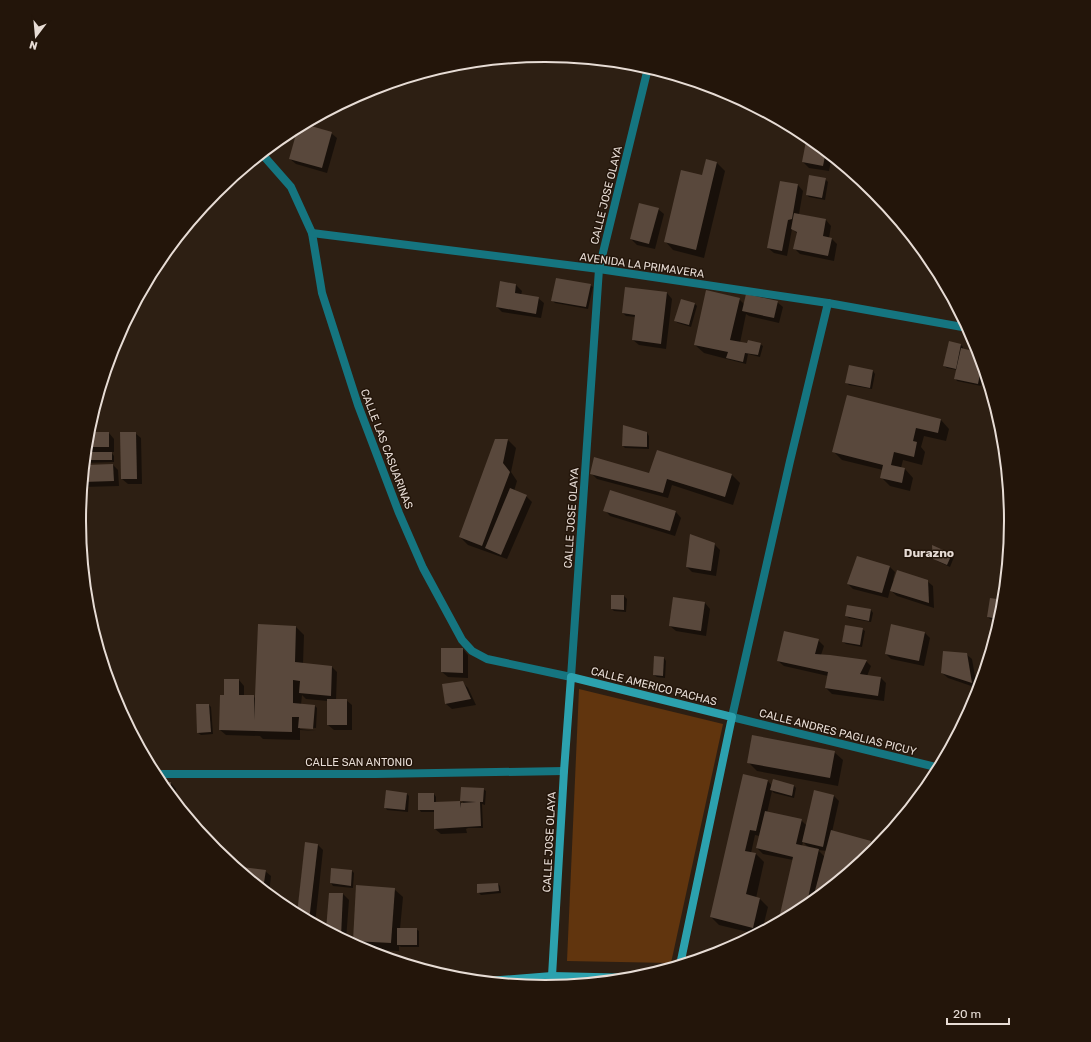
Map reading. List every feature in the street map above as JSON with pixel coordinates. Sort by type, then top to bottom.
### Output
[{"type":"main road","name":"CALLE AMERICO PACHAS","points":[[571,677],[732,717]]},
{"type":"main road","name":"CALLE JOSE OLAYA","points":[[552,976],[571,677]]},
{"type":"main road","points":[[681,959],[732,717]]},
{"type":"main road","points":[[514,979],[552,976],[595,977]]},
{"type":"street","name":"CALLE JOSE OLAYA","points":[[571,677],[599,269],[647,74]]},
{"type":"street","name":"CALLE LAS CASUARINAS","points":[[265,158],[290,187],[312,233],[322,293],[358,405],[399,512],[423,568],[462,640],[472,651],[487,659],[571,677]]},
{"type":"street","name":"AVENIDA LA PRIMAVERA","points":[[312,233],[599,269],[828,303],[961,327]]},
{"type":"street","points":[[732,717],[788,468],[828,303]]},
{"type":"street","name":"CALLE ANDRES PAGLIAS PICUY","points":[[732,717],[933,766]]},
{"type":"street","name":"CALLE SAN ANTONIO","points":[[163,774],[368,774],[564,771]]},
{"type":"shaded area","points":[[579,689],[723,724],[671,962],[567,961]]},
{"type":"building","points":[[311,126],[332,132],[322,168],[289,159],[296,136]]},
{"type":"building","points":[[806,143],[825,157],[823,166],[802,162]]},
{"type":"building","points":[[706,159],[717,162],[696,250],[664,242],[681,170],[702,175]]},
{"type":"building","points":[[809,175],[826,178],[822,198],[806,195]]},
{"type":"building","points":[[780,181],[798,184],[792,219],[788,220],[782,251],[767,248]]},
{"type":"building","points":[[639,203],[659,208],[649,244],[630,239]]},
{"type":"building","points":[[794,213],[826,219],[823,236],[832,238],[828,256],[793,249],[797,232],[791,229]]},
{"type":"building","points":[[556,278],[591,284],[586,307],[551,301]]},
{"type":"building","points":[[500,281],[516,284],[515,293],[539,297],[536,314],[496,307]]},
{"type":"building","points":[[625,287],[667,292],[661,344],[632,340],[635,315],[622,313]]},
{"type":"building","points":[[706,290],[740,298],[730,340],[747,343],[748,340],[761,343],[758,355],[745,353],[743,362],[726,358],[728,352],[694,345]]},
{"type":"building","points":[[746,294],[778,301],[774,318],[742,311]]},
{"type":"building","points":[[681,299],[695,303],[689,325],[674,321]]},
{"type":"building","points":[[949,341],[961,344],[956,369],[943,366]]},
{"type":"building","points":[[961,348],[972,351],[980,373],[978,384],[954,379]]},
{"type":"building","points":[[849,365],[873,370],[870,388],[845,383]]},
{"type":"building","points":[[847,395],[941,419],[938,433],[916,428],[913,441],[917,442],[914,457],[894,452],[891,465],[905,468],[902,483],[880,478],[883,465],[832,452]]},
{"type":"building","points":[[623,425],[647,432],[647,447],[622,446]]},
{"type":"building","points":[[95,432],[109,432],[109,447],[92,447]]},
{"type":"building","points":[[120,432],[136,432],[137,479],[121,479]]},
{"type":"building","points":[[495,439],[508,439],[503,463],[510,472],[482,546],[459,537]]},
{"type":"building","points":[[657,450],[732,474],[725,497],[667,479],[663,493],[590,474],[594,457],[649,473]]},
{"type":"building","points":[[92,452],[112,452],[112,460],[90,460]]},
{"type":"building","points":[[113,464],[114,481],[88,482],[90,465]]},
{"type":"building","points":[[510,488],[527,495],[501,555],[485,548]]},
{"type":"building","points":[[610,490],[676,511],[670,531],[603,511]]},
{"type":"building","points":[[690,534],[715,543],[711,571],[686,567]]},
{"type":"building","points":[[932,545],[952,554],[947,565],[933,559]]},
{"type":"building","points":[[857,556],[890,566],[882,593],[847,584]]},
{"type":"building","points":[[897,570],[928,580],[929,603],[890,591]]},
{"type":"building","points":[[611,595],[624,595],[624,610],[611,609]]},
{"type":"building","points":[[673,597],[705,602],[701,631],[669,626]]},
{"type":"building","points":[[990,598],[998,599],[994,618],[987,617]]},
{"type":"building","points":[[847,605],[871,609],[869,621],[845,616]]},
{"type":"building","points":[[258,624],[296,626],[295,662],[332,666],[331,696],[299,693],[300,681],[293,680],[293,703],[315,705],[313,729],[298,728],[299,717],[292,717],[292,732],[219,730],[220,695],[224,695],[224,679],[239,679],[239,695],[254,695],[254,720]]},
{"type":"building","points":[[891,624],[925,632],[919,661],[885,654]]},
{"type":"building","points":[[845,625],[863,628],[860,645],[842,642]]},
{"type":"building","points":[[784,631],[819,639],[815,654],[867,660],[860,674],[881,677],[878,696],[825,688],[828,672],[777,661]]},
{"type":"building","points":[[441,648],[463,648],[463,673],[441,672]]},
{"type":"building","points":[[943,651],[967,653],[972,683],[941,673]]},
{"type":"building","points":[[654,656],[664,657],[663,676],[653,675]]},
{"type":"building","points":[[463,681],[471,699],[445,704],[442,684]]},
{"type":"building","points":[[327,699],[347,699],[347,725],[327,725]]},
{"type":"building","points":[[196,704],[209,704],[211,732],[197,733]]},
{"type":"building","points":[[752,735],[835,751],[830,778],[747,763]]},
{"type":"building","points":[[743,774],[768,780],[756,831],[750,830],[745,851],[756,853],[746,894],[760,898],[753,928],[710,917]]},
{"type":"building","points":[[773,779],[794,785],[792,796],[770,790]]},
{"type":"building","points":[[461,787],[484,788],[483,802],[480,802],[481,826],[434,829],[434,810],[418,810],[418,793],[434,793],[434,802],[460,801]],"holes":[[[460,801],[476,802],[461,803],[461,808]]]},
{"type":"building","points":[[386,790],[407,793],[405,810],[384,808]]},
{"type":"building","points":[[814,790],[834,795],[823,847],[802,842]]},
{"type":"building","points":[[765,811],[802,819],[796,844],[819,849],[808,898],[780,916],[793,857],[756,848]]},
{"type":"building","points":[[831,830],[871,841],[870,846],[814,893]]},
{"type":"building","points":[[305,842],[318,844],[310,915],[298,908]]},
{"type":"building","points":[[245,867],[266,870],[264,883]]},
{"type":"building","points":[[331,868],[352,870],[351,886],[330,883]]},
{"type":"building","points":[[498,883],[499,891],[477,893],[477,884]]},
{"type":"building","points":[[356,885],[395,888],[391,943],[362,941],[353,938]]},
{"type":"building","points":[[329,893],[343,893],[341,933],[326,925]]},
{"type":"building","points":[[397,928],[417,928],[417,945],[397,945]]},
{"type":"district","name":"Durazno","points":[[929,553]]}]
